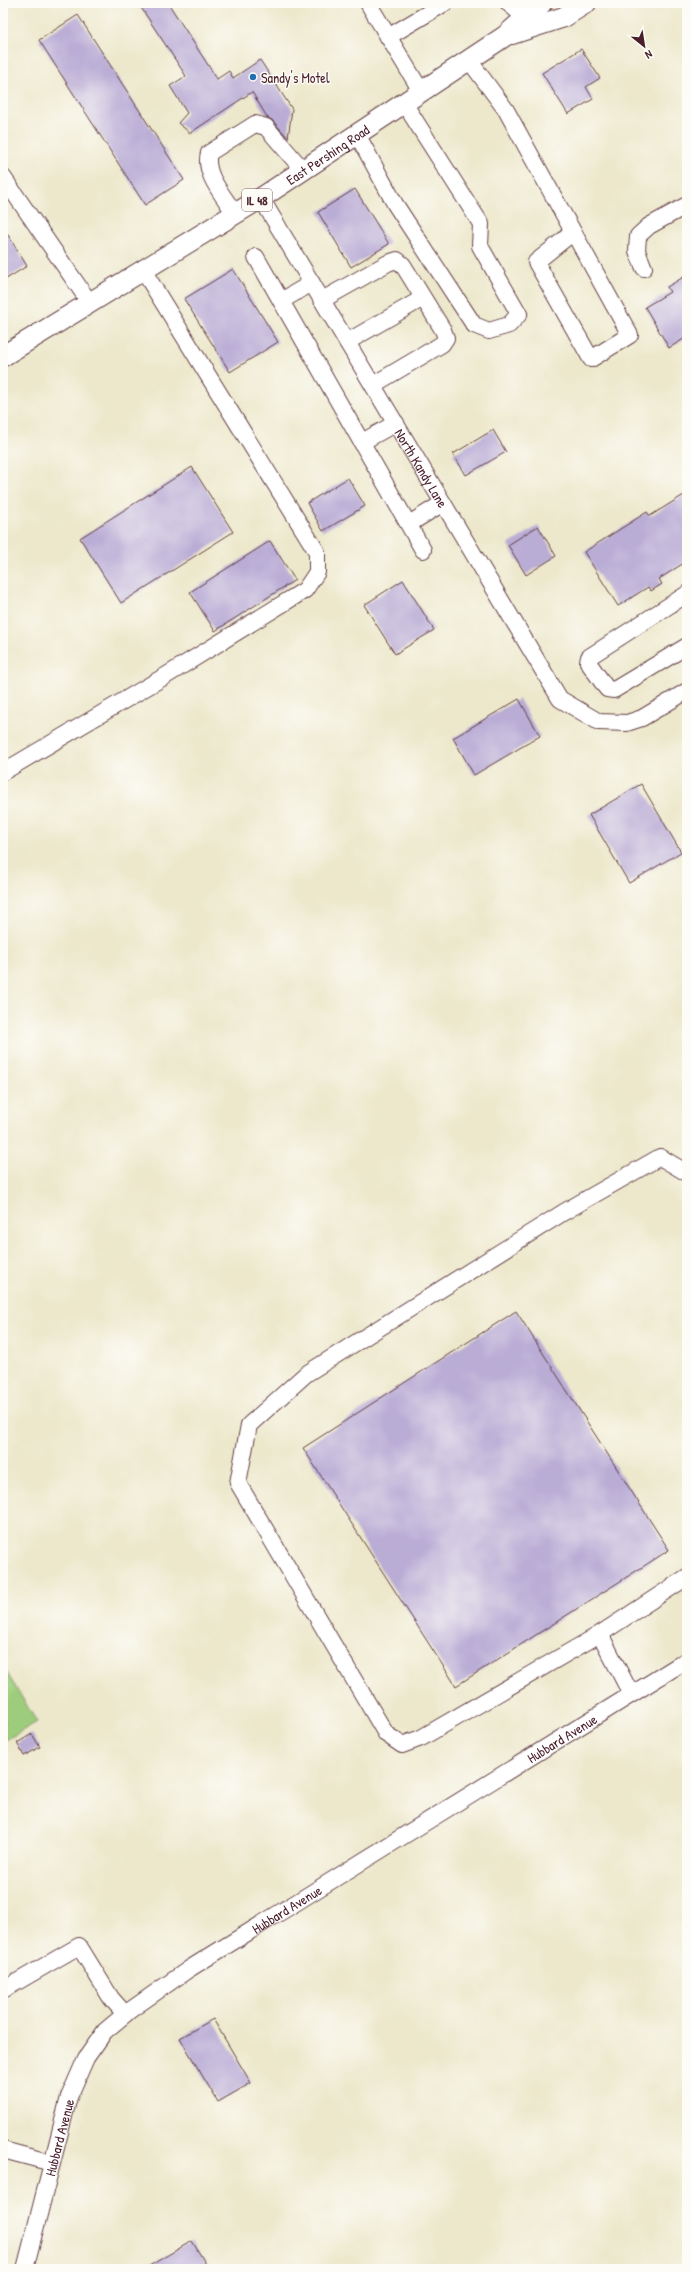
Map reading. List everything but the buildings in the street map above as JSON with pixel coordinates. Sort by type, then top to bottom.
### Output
[{"type":"main road","name":"East Pershing Road","points":[[3,356],[261,198],[505,36],[542,3]]},
{"type":"main road","name":"East Pershing Road","points":[[505,36],[564,17],[586,3]]},
{"type":"street","points":[[368,3],[422,91]]},
{"type":"street","points":[[388,37],[445,3]]},
{"type":"street","points":[[508,3],[526,18]]},
{"type":"street","points":[[469,60],[506,110],[571,231],[630,335],[591,359],[536,262],[566,238],[571,231]]},
{"type":"street","points":[[357,134],[395,204],[474,325],[489,331],[509,325],[519,314],[480,246],[481,224],[404,103]]},
{"type":"street","points":[[235,214],[209,171],[207,161],[209,153],[255,124],[266,127],[303,170]]},
{"type":"street","points":[[4,180],[90,303]]},
{"type":"street","name":"North Kandy Lane","points":[[261,198],[560,699],[599,722],[628,723],[642,718],[687,691]]},
{"type":"street","points":[[644,268],[637,251],[638,236],[649,226],[687,205]]},
{"type":"street","points":[[256,257],[423,550]]},
{"type":"street","points":[[322,300],[388,263],[397,260],[403,265],[423,298],[446,338],[442,344],[373,386]]},
{"type":"street","points":[[3,772],[167,675],[305,590],[317,572],[317,552],[143,270]]},
{"type":"street","points":[[281,301],[312,283]]},
{"type":"street","points":[[347,342],[423,298]]},
{"type":"street","points":[[362,442],[396,423]]},
{"type":"street","points":[[408,524],[444,503]]},
{"type":"street","points":[[687,594],[589,657],[588,662],[607,689],[614,690],[687,646]]},
{"type":"street","points":[[687,1173],[660,1157],[564,1212],[306,1374],[249,1425],[238,1483],[386,1734],[402,1745],[421,1738],[600,1634],[687,1577]]},
{"type":"street","points":[[600,1634],[631,1694]]},
{"type":"street","name":"Hubbard Avenue","points":[[25,2269],[69,2097],[86,2058],[105,2031],[125,2014],[189,1970],[687,1660]]},
{"type":"street","points":[[3,1990],[79,1946],[111,1998],[125,2014]]},
{"type":"street","points":[[3,2150],[52,2163]]},
{"type":"green space","points":[[5,1670],[37,1722],[4,1741],[3,1671]]},
{"type":"place","name":"Sandy's Motel","points":[[253,77]]}]
